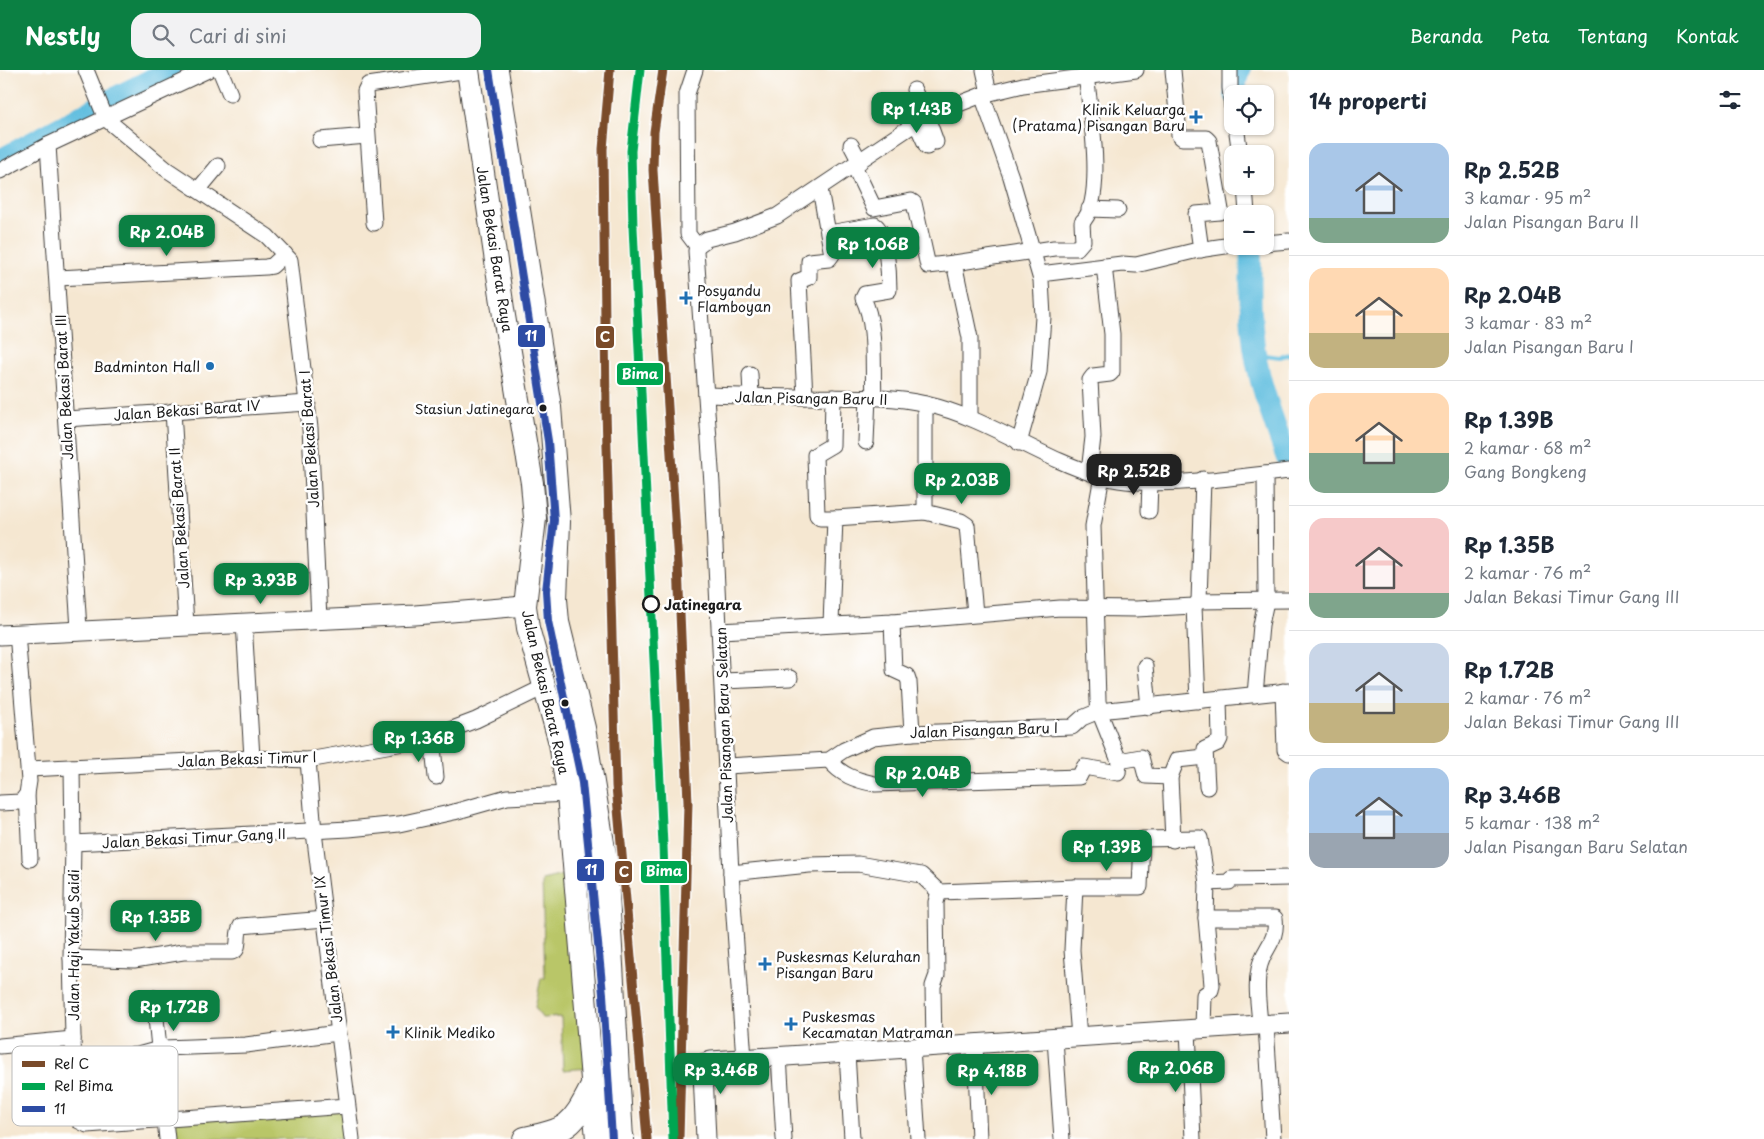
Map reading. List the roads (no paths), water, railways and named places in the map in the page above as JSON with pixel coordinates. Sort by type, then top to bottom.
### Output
[{"type":"highway","points":[[525,1139],[554,1133],[566,1128],[579,1114],[592,1088]]},
{"type":"main road","name":"Jalan Bekasi Barat Raya","points":[[496,70],[550,407],[559,522],[556,598],[558,622],[584,728],[606,861],[621,1139]]},
{"type":"main road","name":"Jalan Bekasi Barat Raya","points":[[455,71],[504,316],[532,483],[535,518],[525,606],[528,628],[560,743],[568,794],[596,1139]]},
{"type":"street","points":[[58,278],[266,268],[288,257],[267,236],[166,169],[104,116],[86,70]]},
{"type":"street","points":[[0,171],[104,116],[208,70]]},
{"type":"street","points":[[220,70],[230,94]]},
{"type":"street","name":"Jalan Pisangan Baru Selatan","points":[[695,70],[687,94],[688,234],[697,246],[723,681],[731,873],[744,971],[744,1059]]},
{"type":"street","points":[[984,70],[986,94],[1040,274],[1043,317],[1039,372],[1019,443]]},
{"type":"street","points":[[697,246],[707,239],[735,232],[777,216],[923,119],[986,94],[1023,85],[1136,70]]},
{"type":"street","points":[[1173,70],[1179,135],[1182,138],[1206,138],[1209,141],[1221,210],[1220,212],[1196,214],[1201,250]]},
{"type":"street","points":[[1230,70],[1230,85]]},
{"type":"street","points":[[374,223],[365,91],[368,85],[455,71]]},
{"type":"street","points":[[851,145],[874,208],[912,201],[914,203],[928,266],[1034,250],[1077,248],[1081,246],[1083,240],[1082,222],[1089,216],[1096,171],[1086,76]]},
{"type":"street","points":[[914,90],[931,144]]},
{"type":"street","points":[[320,140],[367,136]]},
{"type":"street","name":"Jalan Bekasi Barat III","points":[[48,146],[80,629]]},
{"type":"street","points":[[198,190],[218,166]]},
{"type":"street","points":[[805,397],[799,281],[809,277],[809,261],[831,257],[829,233],[820,189]]},
{"type":"street","points":[[1089,209],[1118,210]]},
{"type":"street","points":[[829,233],[875,225],[882,236],[888,259],[889,290],[865,294],[863,298],[868,307],[871,330],[871,397],[866,442]]},
{"type":"street","points":[[1274,242],[1289,241]]},
{"type":"street","points":[[1040,274],[1124,264],[1136,265],[1224,246]]},
{"type":"street","name":"Jalan Bekasi Barat I","points":[[288,257],[308,403],[319,619]]},
{"type":"street","points":[[954,263],[970,338],[970,417]]},
{"type":"street","points":[[828,760],[846,776],[875,784],[1081,777],[1084,767],[1118,773],[1119,761],[1099,711],[1094,608],[1095,474],[1090,380],[1093,376],[1110,374],[1112,372],[1112,334],[1104,266]]},
{"type":"street","points":[[750,374],[751,396]]},
{"type":"street","name":"Jalan Pisangan Baru II","points":[[706,395],[871,397],[925,404],[970,417],[1019,443],[1095,474],[1150,483],[1289,471]]},
{"type":"street","points":[[833,397],[832,445],[815,454],[817,515],[820,518],[835,518],[925,512],[961,520],[967,525],[975,614]]},
{"type":"street","name":"Jalan Bekasi Barat IV","points":[[66,419],[308,403]]},
{"type":"street","points":[[925,404],[925,512]]},
{"type":"street","name":"Jalan Bekasi Barat II","points":[[173,411],[186,625]]},
{"type":"street","points":[[1255,694],[1261,625],[1266,601],[1265,474]]},
{"type":"street","points":[[1198,701],[1196,604],[1204,479]]},
{"type":"street","points":[[1149,510],[1150,483]]},
{"type":"street","points":[[831,624],[835,518]]},
{"type":"street","points":[[720,631],[892,622],[1060,608],[1289,600]]},
{"type":"street","points":[[30,859],[27,794],[28,769],[8,634],[80,629],[319,619],[525,606]]},
{"type":"street","points":[[244,622],[252,758]]},
{"type":"street","points":[[892,622],[894,670],[907,676],[909,682],[912,733]]},
{"type":"street","points":[[1145,666],[1149,707]]},
{"type":"street","points":[[723,681],[790,678]]},
{"type":"street","name":"Jalan Bekasi Timur I","points":[[28,769],[252,758],[308,760],[432,736],[476,720],[544,687]]},
{"type":"street","points":[[1286,691],[1285,750],[1289,753]]},
{"type":"street","name":"Jalan Pisangan Baru I","points":[[727,766],[828,760],[844,750],[873,737],[912,733],[1072,727],[1082,718],[1099,711],[1286,691]]},
{"type":"street","points":[[1207,787],[1206,747],[1218,743],[1220,739],[1219,699]]},
{"type":"street","points":[[432,736],[436,777]]},
{"type":"street","points":[[1119,761],[1142,757],[1146,776],[1170,777]]},
{"type":"street","points":[[1173,840],[1170,777],[1177,760],[1205,757]]},
{"type":"street","name":"Jalan Bekasi Timur IX","points":[[308,760],[314,832],[352,1139]]},
{"type":"street","name":"Jalan Haji Yakub Saidi","points":[[72,767],[74,843],[71,958],[73,1046]]},
{"type":"street","points":[[0,803],[21,802],[27,794]]},
{"type":"street","name":"Jalan Bekasi Timur Gang II","points":[[74,843],[314,832],[400,824],[507,797],[568,794]]},
{"type":"street","points":[[731,873],[809,865],[858,864],[921,875],[939,892],[1075,887],[1140,888],[1142,839],[1173,840],[1200,838],[1207,883],[1206,918],[1212,985],[1204,996],[1195,1029],[1193,1139]]},
{"type":"street","points":[[1207,883],[1229,882],[1231,879],[1289,878]]},
{"type":"street","points":[[1075,887],[1072,950],[1079,1037]]},
{"type":"street","points":[[934,1046],[933,986],[937,975],[936,902],[939,892]]},
{"type":"street","points":[[1206,918],[1275,918],[1276,935],[1263,954],[1257,985],[1263,1025],[1273,1139]]},
{"type":"street","points":[[71,958],[134,960],[183,952],[232,952],[236,950],[238,945],[238,932],[241,926],[325,919]]},
{"type":"street","points":[[154,998],[159,1046]]},
{"type":"street","points":[[706,1139],[703,1073],[705,1063],[711,1061],[1289,1023]]},
{"type":"street","points":[[178,1048],[246,1046],[338,1033]]},
{"type":"street","points":[[1055,1039],[1062,1139]]},
{"type":"street","points":[[0,1046],[73,1040]]},
{"type":"street","points":[[974,1044],[980,1139]]},
{"type":"street","points":[[912,1048],[918,1139]]},
{"type":"street","points":[[847,1052],[852,1139]]},
{"type":"street","points":[[780,1056],[784,1139]]},
{"type":"street","points":[[178,1120],[347,1106]]},
{"type":"street","points":[[166,1126],[167,1139]]},
{"type":"waterway","points":[[0,160],[170,70]]},
{"type":"waterway","points":[[1235,85],[1240,70]]},
{"type":"waterway","points":[[1251,255],[1251,312],[1256,361],[1266,398],[1288,461]]},
{"type":"waterway","points":[[1256,354],[1280,357],[1289,354]]},
{"type":"rail line","name":"C","points":[[610,70],[603,149],[606,410],[616,786],[647,1139]]},
{"type":"rail line","name":"Bima","points":[[640,70],[631,151],[633,227],[663,845],[673,1139]]},
{"type":"rail line","name":"C","points":[[663,70],[654,132],[653,170],[678,565],[688,803],[679,1139]]},
{"type":"place","name":"Klinik Keluarga (Pratama) Pisangan Baru","points":[[1196,117]]},
{"type":"place","name":"Posyandu Flamboyan","points":[[686,298]]},
{"type":"place","name":"Badminton Hall","points":[[210,366]]},
{"type":"place","name":"Stasiun Jatinegara","points":[[543,408]]},
{"type":"place","name":"Jatinegara","points":[[651,604]]},
{"type":"place","name":"Puskesmas Kelurahan Pisangan Baru","points":[[765,964]]},
{"type":"place","name":"Puskesmas Kecamatan Matraman","points":[[791,1024]]},
{"type":"place","name":"Klinik Mediko","points":[[393,1032]]}]
